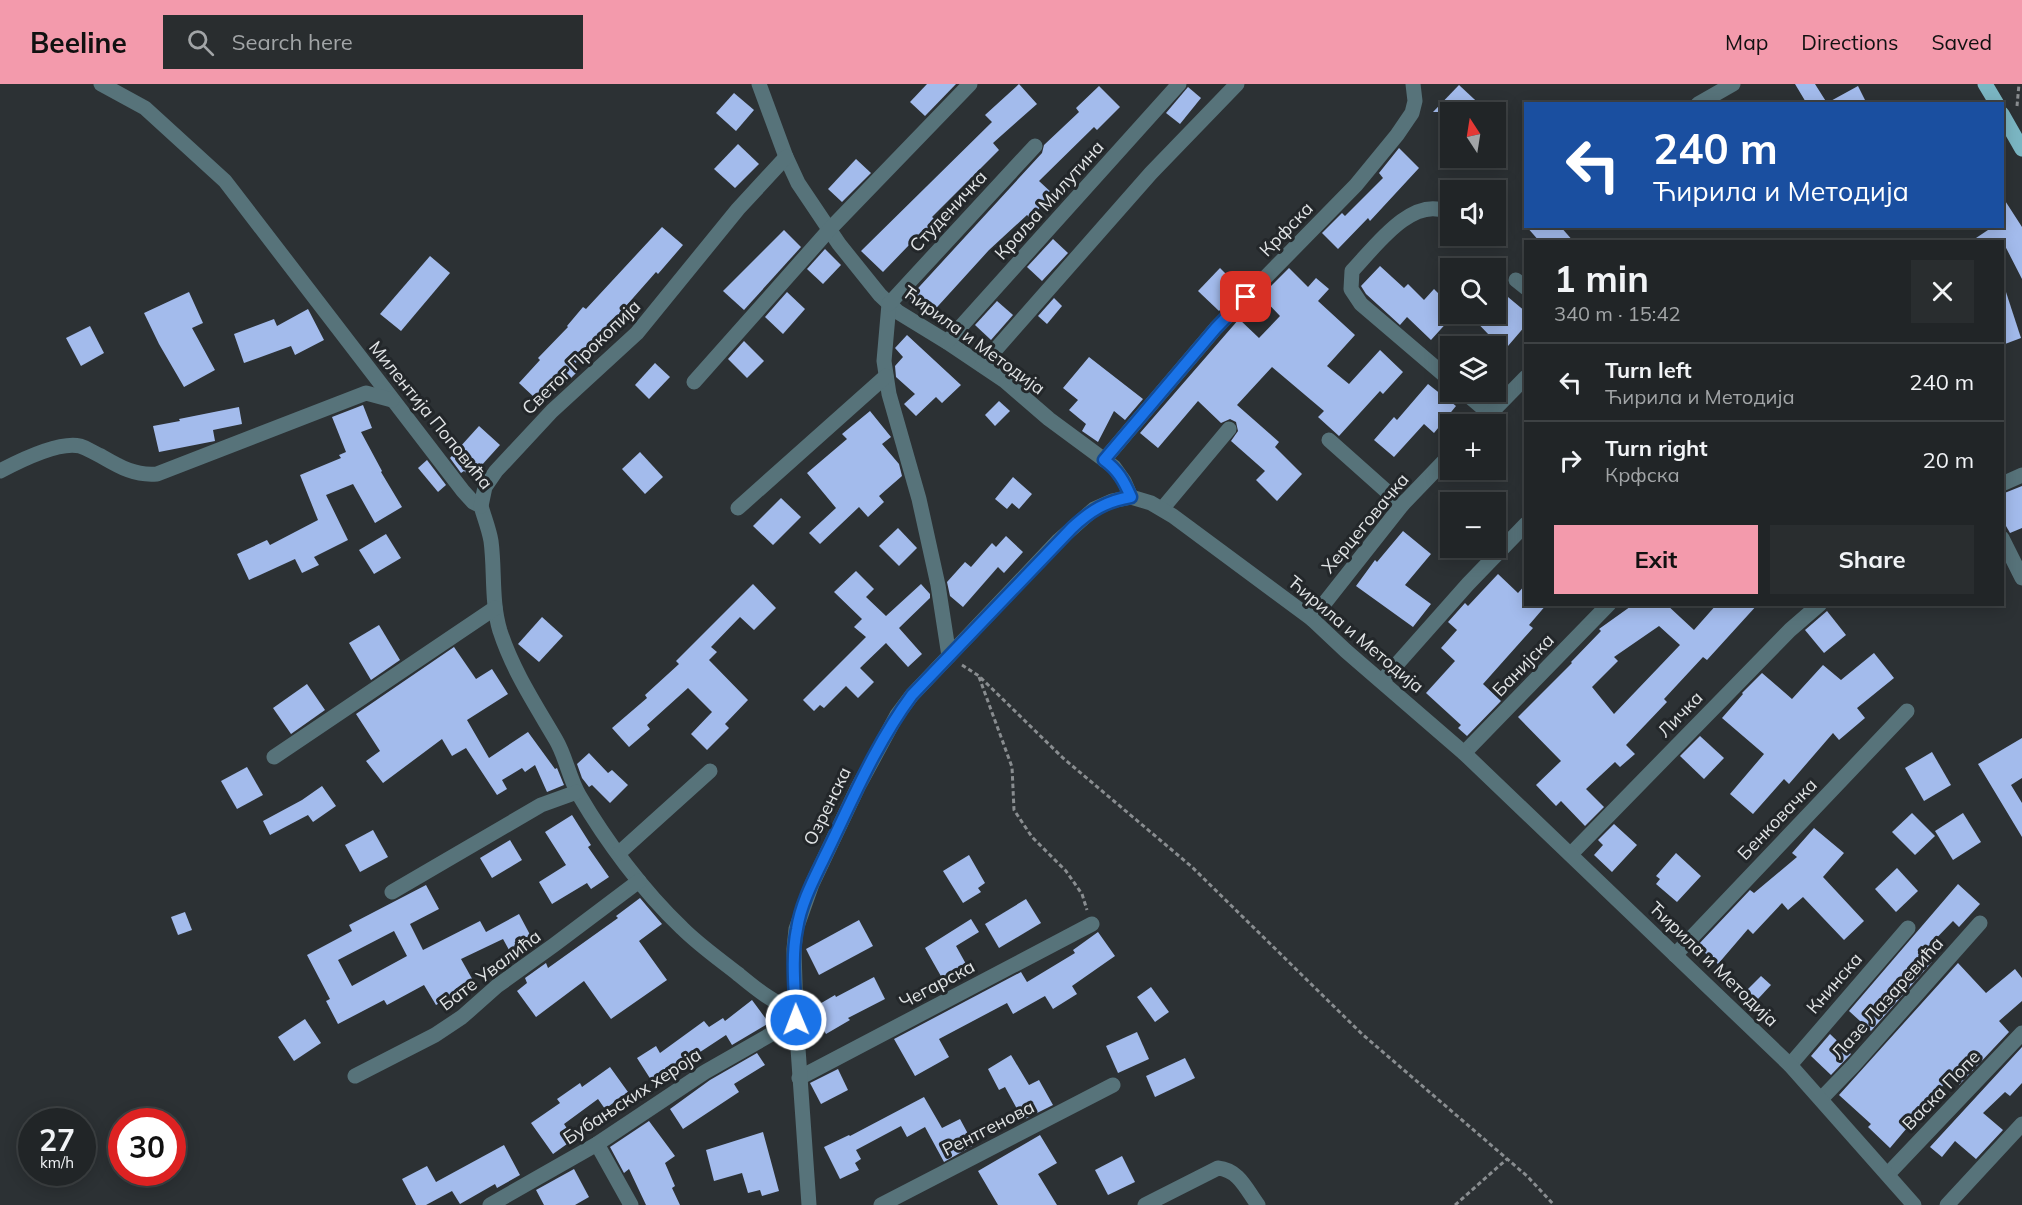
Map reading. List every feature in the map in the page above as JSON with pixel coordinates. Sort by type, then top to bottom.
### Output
[{"type":"main road","points":[[1985,84],[1995,102]]},
{"type":"main road","points":[[2004,118],[2022,149]]},
{"type":"street","name":"Милентија Поповића","points":[[101,84],[145,108],[225,181],[468,497],[481,506],[491,542],[495,608],[501,634],[512,664],[560,747],[578,792],[593,818],[639,880],[680,927],[755,988],[796,1015]]},
{"type":"street","name":"Ћирила и Методија","points":[[759,84],[786,158],[798,183],[829,230],[889,304],[1005,381],[1049,419],[1114,467],[1131,497],[1162,509],[1312,619],[1464,753],[1790,1065],[1914,1205]]},
{"type":"street","points":[[694,382],[829,230],[970,84]]},
{"type":"street","name":"Краља Милутина","points":[[947,342],[1179,84]]},
{"type":"street","points":[[982,365],[1151,173],[1237,84]]},
{"type":"street","name":"Крфска","points":[[1104,460],[1216,328],[1356,185],[1412,113],[1415,101],[1413,84]]},
{"type":"street","points":[[1701,102],[1732,84]]},
{"type":"street","name":"Студеничка","points":[[889,304],[1035,146]]},
{"type":"street","name":"Светог Прокопија","points":[[481,506],[485,487],[496,471],[552,411],[637,333],[738,209],[786,158]]},
{"type":"street","points":[[1440,209],[1434,207],[1421,209],[1389,231],[1352,271],[1352,289],[1361,304],[1440,371]]},
{"type":"street","points":[[889,304],[885,342],[886,376],[892,410],[923,513],[938,585],[949,656]]},
{"type":"street","points":[[738,508],[886,376]]},
{"type":"street","points":[[1490,414],[1524,379]]},
{"type":"street","points":[[0,471],[30,457],[73,445],[86,448],[140,475],[157,474],[366,393],[392,400]]},
{"type":"street","points":[[1472,402],[1481,414]]},
{"type":"street","points":[[1162,509],[1229,429]]},
{"type":"street","points":[[1329,440],[1402,505]]},
{"type":"street","name":"Херцеговачка","points":[[1312,619],[1402,505],[1440,465]]},
{"type":"street","points":[[2004,483],[2022,475]]},
{"type":"street","name":"Озренска","points":[[809,1205],[799,1078],[794,949],[796,929],[812,884],[858,787],[897,715],[912,695],[1059,540],[1085,516],[1104,503],[1131,497]]},
{"type":"street","points":[[1382,681],[1468,584],[1524,526]]},
{"type":"street","points":[[2004,542],[2022,578]]},
{"type":"street","name":"Банијска","points":[[1464,753],[1607,606]]},
{"type":"street","name":"Личка","points":[[1571,854],[1790,630],[1818,606]]},
{"type":"street","points":[[274,758],[495,608]]},
{"type":"street","name":"Бенковачка","points":[[1675,955],[1907,711]]},
{"type":"street","points":[[619,853],[710,771]]},
{"type":"street","points":[[392,892],[541,805],[578,792]]},
{"type":"street","name":"Бате Увалића","points":[[355,1076],[435,1035],[462,1017],[496,986],[639,880]]},
{"type":"street","name":"Лазе Лазаревића","points":[[1821,1099],[1980,923]]},
{"type":"street","name":"Чегарска","points":[[799,1078],[1092,924]]},
{"type":"street","name":"Книнска","points":[[1790,1065],[1908,928]]},
{"type":"street","name":"Бубањских хероја","points":[[491,1205],[597,1144],[796,1015]]},
{"type":"street","name":"Васка Попе","points":[[1888,1173],[2022,1032]]},
{"type":"street","name":"Рентгенова","points":[[881,1205],[1113,1085]]},
{"type":"street","points":[[1947,1205],[2022,1124]]},
{"type":"street","points":[[597,1144],[631,1205]]},
{"type":"street","points":[[1145,1205],[1218,1168],[1229,1169],[1238,1177],[1258,1205]]},
{"type":"path","points":[[949,656],[979,676],[1062,758],[1192,867],[1362,1034],[1507,1159],[1554,1205]]},
{"type":"path","points":[[979,676],[1012,767],[1014,810],[1032,837],[1066,871],[1082,894],[1092,924]]},
{"type":"path","points":[[1455,1205],[1507,1159]]},
{"type":"building","points":[[927,84],[956,84],[925,116],[910,102]]},
{"type":"building","points":[[1019,84],[1037,104],[993,143],[999,150],[932,217],[937,221],[913,245],[911,243],[883,272],[861,251],[992,122],[985,115]]},
{"type":"building","points":[[1795,84],[1815,84],[1826,102],[1806,102]]},
{"type":"building","points":[[1459,85],[1477,102],[1443,102]]},
{"type":"building","points":[[1099,86],[1120,107],[1097,130],[1094,127],[1039,181],[1053,194],[1030,218],[1027,215],[989,250],[929,316],[909,298],[1042,153],[1044,145],[1079,112],[1076,108]]},
{"type":"building","points":[[1858,86],[1866,102],[1829,102]]},
{"type":"building","points":[[1188,87],[1201,98],[1180,124],[1166,113]]},
{"type":"building","points":[[734,93],[754,110],[736,131],[716,113]]},
{"type":"building","points":[[1440,105],[1440,112],[1433,112]]},
{"type":"building","points":[[738,144],[759,164],[735,188],[714,169]]},
{"type":"building","points":[[1399,148],[1419,168],[1370,221],[1368,218],[1338,249],[1322,233],[1342,213],[1345,216],[1383,178],[1379,173]]},
{"type":"building","points":[[856,159],[871,173],[842,202],[828,189]]},
{"type":"building","points":[[2004,199],[2022,227],[2022,279],[2004,240],[1973,240],[1991,228],[2004,228]]},
{"type":"building","points":[[662,227],[683,245],[658,274],[656,272],[573,366],[578,371],[565,384],[556,375],[535,398],[519,383],[583,307],[586,309]]},
{"type":"building","points":[[1528,228],[1562,228],[1572,240],[1538,240]]},
{"type":"building","points":[[784,230],[801,247],[744,310],[723,291]]},
{"type":"building","points":[[1053,239],[1068,253],[1042,281],[1027,267]]},
{"type":"building","points":[[825,249],[841,265],[823,284],[807,269]]},
{"type":"building","points":[[430,256],[450,273],[401,331],[380,314]]},
{"type":"building","points":[[1380,266],[1404,288],[1408,284],[1424,300],[1434,289],[1440,295],[1440,324],[1445,324],[1431,340],[1407,317],[1400,325],[1366,294],[1361,286]]},
{"type":"building","points":[[1220,268],[1241,289],[1219,311],[1198,291]]},
{"type":"building","points":[[1289,268],[1308,287],[1316,278],[1329,289],[1318,301],[1355,335],[1327,366],[1349,384],[1380,350],[1403,372],[1383,394],[1380,391],[1339,436],[1318,417],[1324,411],[1272,367],[1237,405],[1279,442],[1275,447],[1302,474],[1277,501],[1256,480],[1265,471],[1231,441],[1238,431],[1236,422],[1230,419],[1221,423],[1198,401],[1158,448],[1140,433],[1239,319],[1259,338],[1280,316],[1261,296]]},
{"type":"building","points":[[2004,289],[2021,338],[2005,344],[2004,341]]},
{"type":"building","points":[[189,292],[203,323],[192,328],[215,370],[184,387],[144,313]]},
{"type":"building","points":[[787,292],[805,309],[783,334],[765,317]]},
{"type":"building","points":[[1506,295],[1524,310],[1524,327],[1506,348],[1506,336],[1489,335],[1479,324],[1506,324]]},
{"type":"building","points":[[1054,298],[1062,306],[1047,324],[1038,316]]},
{"type":"building","points":[[997,301],[1013,315],[991,340],[975,325]]},
{"type":"building","points":[[308,309],[324,340],[295,355],[291,346],[244,363],[234,334],[274,319],[277,326]]},
{"type":"building","points":[[90,326],[104,353],[81,366],[66,338]]},
{"type":"building","points":[[907,335],[961,385],[942,403],[936,397],[916,416],[904,404],[915,394],[896,377],[895,366],[903,357],[895,348]]},
{"type":"building","points":[[744,341],[764,361],[747,378],[728,359]]},
{"type":"building","points":[[1089,357],[1143,399],[1125,420],[1114,411],[1098,442],[1082,431],[1086,424],[1069,410],[1078,400],[1063,388]]},
{"type":"building","points":[[655,363],[670,377],[649,399],[635,385]]},
{"type":"building","points":[[1428,384],[1440,393],[1440,402],[1451,402],[1456,406],[1449,414],[1440,414],[1440,426],[1434,433],[1424,424],[1394,457],[1374,440],[1394,417],[1397,420]]},
{"type":"building","points":[[999,401],[1010,411],[995,426],[985,415]]},
{"type":"building","points":[[363,405],[372,428],[361,432],[402,507],[375,523],[353,484],[326,495],[348,540],[314,557],[319,565],[302,573],[295,559],[249,580],[237,554],[267,540],[270,545],[318,520],[300,475],[341,458],[339,455],[346,452],[332,417]]},
{"type":"building","points":[[239,407],[242,424],[213,430],[215,441],[159,452],[153,426]]},
{"type":"building","points":[[870,411],[891,437],[882,444],[899,464],[902,476],[879,496],[884,502],[868,517],[859,507],[820,544],[809,533],[836,508],[807,473],[847,439],[842,434]]},
{"type":"building","points":[[479,426],[500,445],[471,477],[464,471],[461,473],[450,458]]},
{"type":"building","points":[[640,452],[663,477],[645,494],[622,469]]},
{"type":"building","points":[[427,460],[446,485],[438,492],[418,468]]},
{"type":"building","points":[[1013,477],[1032,494],[1019,509],[1012,503],[1007,509],[995,499]]},
{"type":"building","points":[[2022,486],[2022,528],[2010,533],[2004,522],[2004,493]]},
{"type":"building","points":[[781,498],[801,517],[773,545],[753,526]]},
{"type":"building","points":[[898,528],[917,548],[899,566],[879,546]]},
{"type":"building","points":[[1403,531],[1431,554],[1405,585],[1431,604],[1413,627],[1356,586],[1375,560],[1377,562]]},
{"type":"building","points":[[386,534],[401,558],[374,574],[359,550]]},
{"type":"building","points":[[1006,536],[1023,552],[1004,573],[998,567],[963,607],[950,596],[947,582],[965,562],[971,567],[992,543],[996,547]]},
{"type":"building","points":[[856,571],[874,589],[866,597],[886,616],[921,584],[930,594],[930,598],[899,628],[922,654],[908,667],[886,643],[860,668],[874,682],[858,698],[846,686],[824,708],[820,705],[814,711],[803,700],[866,637],[854,627],[862,619],[834,592]]},
{"type":"building","points":[[1498,574],[1518,593],[1524,586],[1524,606],[1545,606],[1529,625],[1533,628],[1483,684],[1501,701],[1467,736],[1458,728],[1461,725],[1426,693],[1455,661],[1441,648],[1457,630],[1448,622],[1465,603],[1468,606]]},
{"type":"building","points":[[753,584],[776,608],[754,630],[740,617],[711,647],[717,652],[709,660],[748,700],[725,724],[729,728],[707,750],[691,734],[712,712],[688,688],[647,725],[650,729],[629,747],[612,728],[647,698],[645,695],[679,664],[676,661]]},
{"type":"building","points":[[1631,606],[1668,606],[1694,630],[1715,606],[1756,606],[1707,660],[1703,657],[1664,699],[1667,702],[1626,745],[1635,754],[1620,767],[1615,762],[1586,789],[1604,807],[1585,826],[1561,801],[1556,806],[1536,785],[1561,761],[1518,717],[1601,631],[1599,629]],"holes":[[[1659,626],[1680,645],[1614,714],[1592,687],[1618,661],[1614,657]]]},
{"type":"building","points":[[1827,611],[1846,635],[1824,653],[1805,630]]},
{"type":"building","points":[[542,617],[563,636],[539,662],[518,644]]},
{"type":"building","points":[[379,625],[400,660],[371,680],[349,643]]},
{"type":"building","points":[[454,647],[476,679],[492,669],[508,694],[467,720],[489,758],[528,732],[555,769],[557,768],[564,785],[547,792],[535,765],[525,772],[522,768],[502,780],[507,789],[497,795],[466,748],[452,756],[442,739],[383,783],[366,761],[380,751],[356,714]]},
{"type":"building","points":[[1874,653],[1894,678],[1857,708],[1865,718],[1839,740],[1833,733],[1789,784],[1784,779],[1753,814],[1730,794],[1764,754],[1722,718],[1762,673],[1792,699],[1823,665],[1841,680]]},
{"type":"building","points":[[307,684],[325,710],[291,734],[273,708]]},
{"type":"building","points":[[1700,736],[1724,758],[1704,779],[1680,756]]},
{"type":"building","points":[[2022,738],[2022,778],[2011,785],[2022,803],[2022,837],[1978,764]]},
{"type":"building","points":[[1932,752],[1951,785],[1924,801],[1905,768]]},
{"type":"building","points":[[589,753],[608,773],[612,770],[628,785],[610,803],[592,785],[589,787],[582,778],[577,764]]},
{"type":"building","points":[[247,767],[263,795],[237,809],[221,781]]},
{"type":"building","points":[[322,786],[336,806],[313,822],[308,815],[270,835],[263,821],[302,800]]},
{"type":"building","points":[[1912,813],[1935,836],[1915,855],[1892,832]]},
{"type":"building","points":[[1963,813],[1981,842],[1953,860],[1935,831]]},
{"type":"building","points":[[572,815],[591,845],[588,847],[609,877],[591,889],[587,883],[552,904],[539,882],[566,865],[545,832]]},
{"type":"building","points":[[1614,824],[1637,845],[1612,872],[1594,855],[1603,845],[1598,840]]},
{"type":"building","points":[[1814,828],[1844,853],[1823,877],[1864,921],[1844,940],[1803,897],[1788,910],[1782,903],[1753,934],[1748,929],[1718,964],[1697,946],[1750,890],[1754,893],[1797,857],[1792,853]]},
{"type":"building","points":[[373,830],[388,857],[360,872],[345,845]]},
{"type":"building","points":[[510,840],[522,860],[492,878],[480,858]]},
{"type":"building","points":[[1676,853],[1701,876],[1677,902],[1656,884],[1660,879],[1656,876]]},
{"type":"building","points":[[969,855],[985,883],[978,888],[981,892],[963,903],[943,871]]},
{"type":"building","points":[[1897,868],[1918,891],[1896,912],[1875,889]]},
{"type":"building","points":[[1958,884],[1980,904],[1959,927],[1953,921],[1922,953],[1932,962],[1871,1031],[1849,1011]]},
{"type":"building","points":[[426,885],[439,909],[410,924],[423,950],[480,921],[486,932],[519,914],[536,946],[515,961],[503,939],[461,959],[475,984],[436,1005],[424,985],[387,1005],[384,1000],[338,1024],[326,1001],[330,999],[307,955],[352,931],[349,925]],"holes":[[[394,931],[407,956],[352,986],[338,960]]]},
{"type":"building","points":[[640,898],[662,924],[639,941],[667,980],[611,1019],[584,981],[536,1017],[517,991],[527,983],[525,978],[546,963],[548,968],[618,918],[616,916]]},
{"type":"building","points":[[1026,899],[1041,923],[999,948],[985,924]]},
{"type":"building","points":[[185,912],[192,930],[178,935],[171,917]]},
{"type":"building","points":[[971,919],[979,932],[956,946],[966,964],[942,978],[925,948]]},
{"type":"building","points":[[859,920],[873,946],[819,975],[806,949]]},
{"type":"building","points":[[1098,932],[1115,956],[1072,986],[1077,994],[1053,1009],[1045,996],[1013,1014],[1007,1003],[939,1039],[949,1057],[915,1076],[894,1039],[1021,972],[1027,982],[1075,953],[1073,950]]},
{"type":"building","points":[[1958,963],[1986,993],[2015,969],[2022,978],[2022,1001],[1999,1021],[2009,1032],[1959,1085],[1951,1076],[1890,1148],[1868,1127],[1871,1124],[1839,1095]]},
{"type":"building","points":[[1761,976],[1771,985],[1757,1000],[1747,990]]},
{"type":"building","points":[[874,977],[885,999],[848,1018],[850,1020],[826,1034],[811,1009]]},
{"type":"building","points":[[1151,987],[1169,1012],[1155,1022],[1137,997]]},
{"type":"building","points":[[752,1000],[769,1023],[732,1045],[726,1035],[653,1083],[637,1058],[656,1046],[660,1053],[704,1021],[709,1027],[723,1018],[725,1021]]},
{"type":"building","points":[[305,1019],[321,1043],[294,1061],[278,1037]]},
{"type":"building","points":[[1137,1032],[1149,1059],[1118,1073],[1106,1046]]},
{"type":"building","points":[[1830,1034],[1851,1054],[1831,1075],[1811,1056]]},
{"type":"building","points":[[2022,1047],[2022,1083],[2010,1096],[2005,1092],[1983,1113],[2003,1130],[1976,1159],[1955,1141],[1942,1157],[1930,1147]]},
{"type":"building","points":[[757,1053],[765,1065],[734,1084],[739,1092],[683,1129],[670,1109],[710,1080]]},
{"type":"building","points":[[1011,1055],[1029,1085],[1039,1080],[1053,1105],[1023,1120],[1005,1087],[999,1090],[988,1069]]},
{"type":"building","points":[[1185,1058],[1195,1078],[1155,1097],[1146,1076]]},
{"type":"building","points":[[610,1067],[628,1092],[605,1109],[598,1099],[564,1124],[574,1139],[553,1154],[531,1123],[560,1103],[557,1099],[580,1083],[582,1087]]},
{"type":"building","points":[[838,1069],[848,1090],[821,1104],[810,1083]]},
{"type":"building","points":[[924,1097],[942,1128],[960,1119],[974,1145],[944,1162],[925,1127],[907,1137],[901,1126],[856,1150],[861,1159],[855,1163],[859,1170],[840,1179],[824,1147]]},
{"type":"building","points":[[649,1121],[675,1156],[665,1163],[675,1186],[672,1188],[680,1205],[646,1205],[629,1169],[624,1173],[610,1147]]},
{"type":"building","points":[[763,1132],[779,1191],[762,1196],[760,1190],[748,1193],[742,1173],[714,1181],[706,1150]]},
{"type":"building","points":[[1040,1135],[1057,1163],[1038,1174],[1057,1205],[998,1205],[978,1171]]},
{"type":"building","points":[[504,1145],[520,1175],[497,1188],[495,1184],[460,1204],[452,1191],[426,1205],[416,1205],[402,1179],[427,1166],[436,1182]]},
{"type":"building","points":[[1122,1156],[1135,1182],[1108,1195],[1095,1170]]},
{"type":"building","points":[[574,1169],[589,1197],[575,1205],[544,1205],[536,1190]]},
{"type":"route","points":[[796,1020],[794,949],[800,914],[838,828],[897,715],[912,695],[1059,540],[1085,516],[1104,503],[1131,497],[1114,467],[1104,460],[1216,328],[1246,297]]}]
